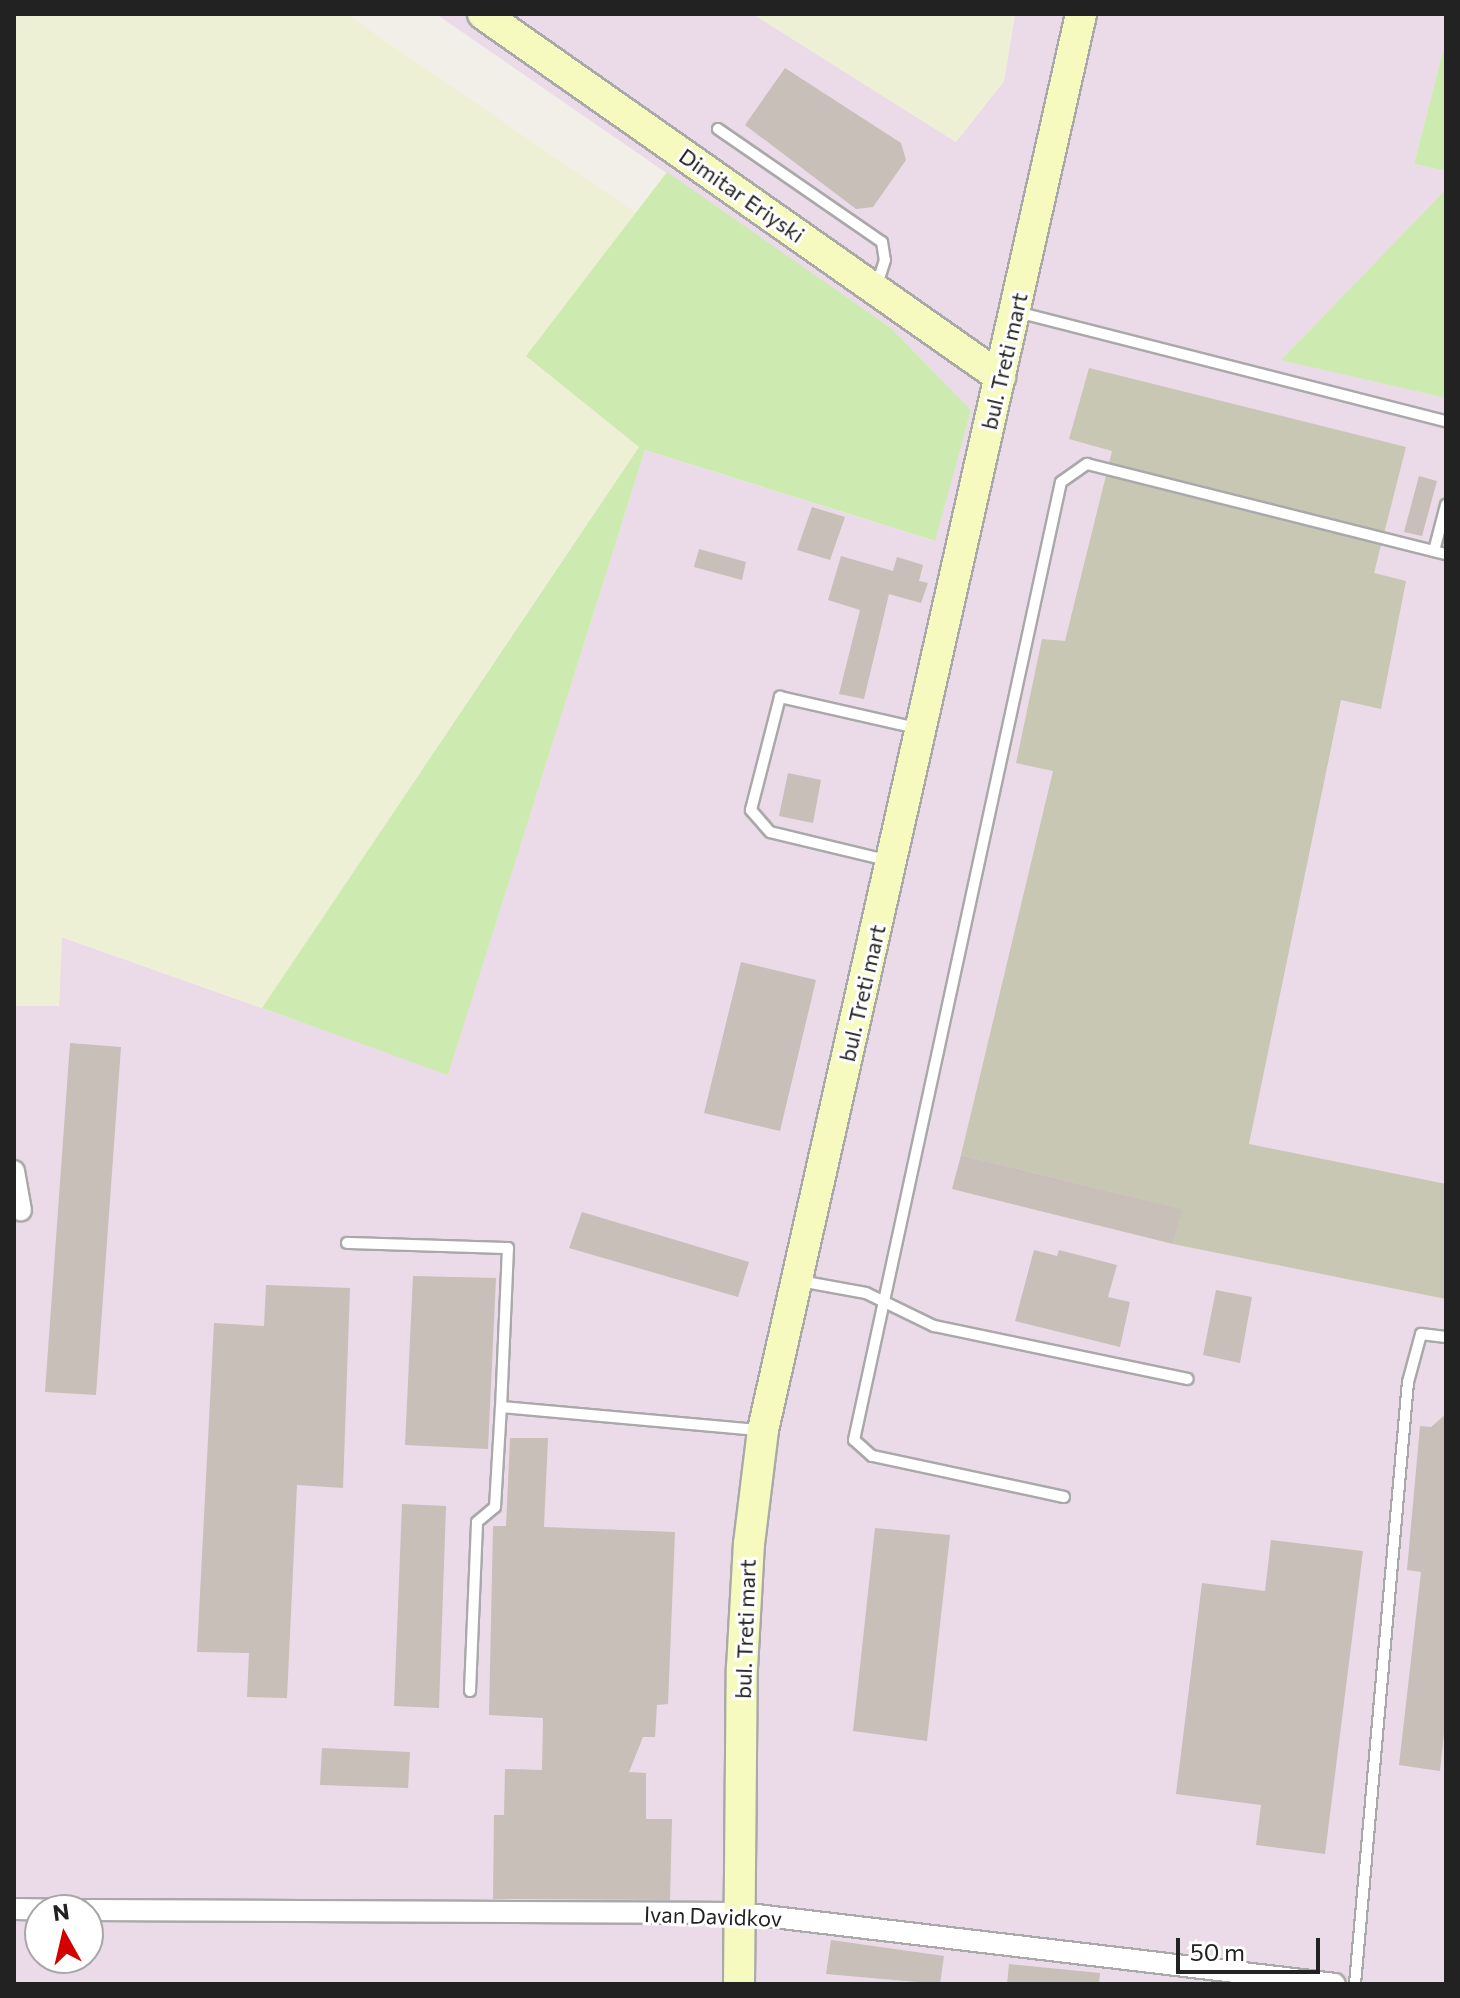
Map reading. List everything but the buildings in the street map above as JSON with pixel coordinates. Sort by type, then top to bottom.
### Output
[{"type":"main road","name":"Dimitar Eriyski","points":[[483,14],[1000,377]]},
{"type":"main road","name":"bul. Treti mart","points":[[739,1984],[742,1668],[749,1544],[763,1430],[1081,14]]},
{"type":"street","points":[[14,1171],[21,1210]]},
{"type":"street","name":"Ivan Davidkov","points":[[104,1910],[740,1913],[1335,1984]]},
{"type":"lane","points":[[718,129],[882,242],[885,260],[875,289]]},
{"type":"lane","points":[[1015,312],[1446,421]]},
{"type":"lane","points":[[1064,1497],[880,1458],[859,1448],[854,1440],[1061,482],[1087,464],[1446,554]]},
{"type":"lane","points":[[1434,551],[1446,505]]},
{"type":"lane","points":[[892,862],[770,832],[751,810],[780,697],[922,730]]},
{"type":"lane","points":[[347,1243],[508,1248],[495,1507],[477,1522],[470,1691]]},
{"type":"lane","points":[[795,1280],[883,1299],[934,1326],[1188,1379]]},
{"type":"lane","points":[[1355,1984],[1408,1382],[1421,1334],[1446,1337]]},
{"type":"lane","points":[[501,1407],[763,1430]]},
{"type":"shaded area","points":[[14,14],[346,14],[636,213],[526,356],[639,446],[262,1008],[62,937],[59,1006],[14,1006]]},
{"type":"shaded area","points":[[436,14],[753,14],[956,142],[1004,81],[1015,14],[1446,14],[1446,39],[1414,164],[1446,171],[1446,189],[1282,359],[1446,398],[1446,1984],[14,1984],[14,1006],[59,1006],[61,937],[448,1074],[645,450],[934,541],[971,410],[891,328]]},
{"type":"shaded area","points":[[753,14],[1015,14],[1004,81],[956,142]]},
{"type":"shaded area","points":[[1089,368],[1406,447],[1374,573],[1406,581],[1381,709],[1341,700],[1249,1144],[1446,1184],[1446,1299],[1173,1244],[1181,1209],[961,1155],[1053,771],[1016,763],[1042,639],[1065,641],[1112,451],[1069,439]]},
{"type":"green space","points":[[1446,39],[1446,171],[1414,164]]},
{"type":"green space","points":[[667,172],[891,328],[971,410],[935,541],[645,450],[448,1075],[262,1008],[639,447],[526,356]]},
{"type":"green space","points":[[1446,189],[1446,398],[1281,360]]}]
